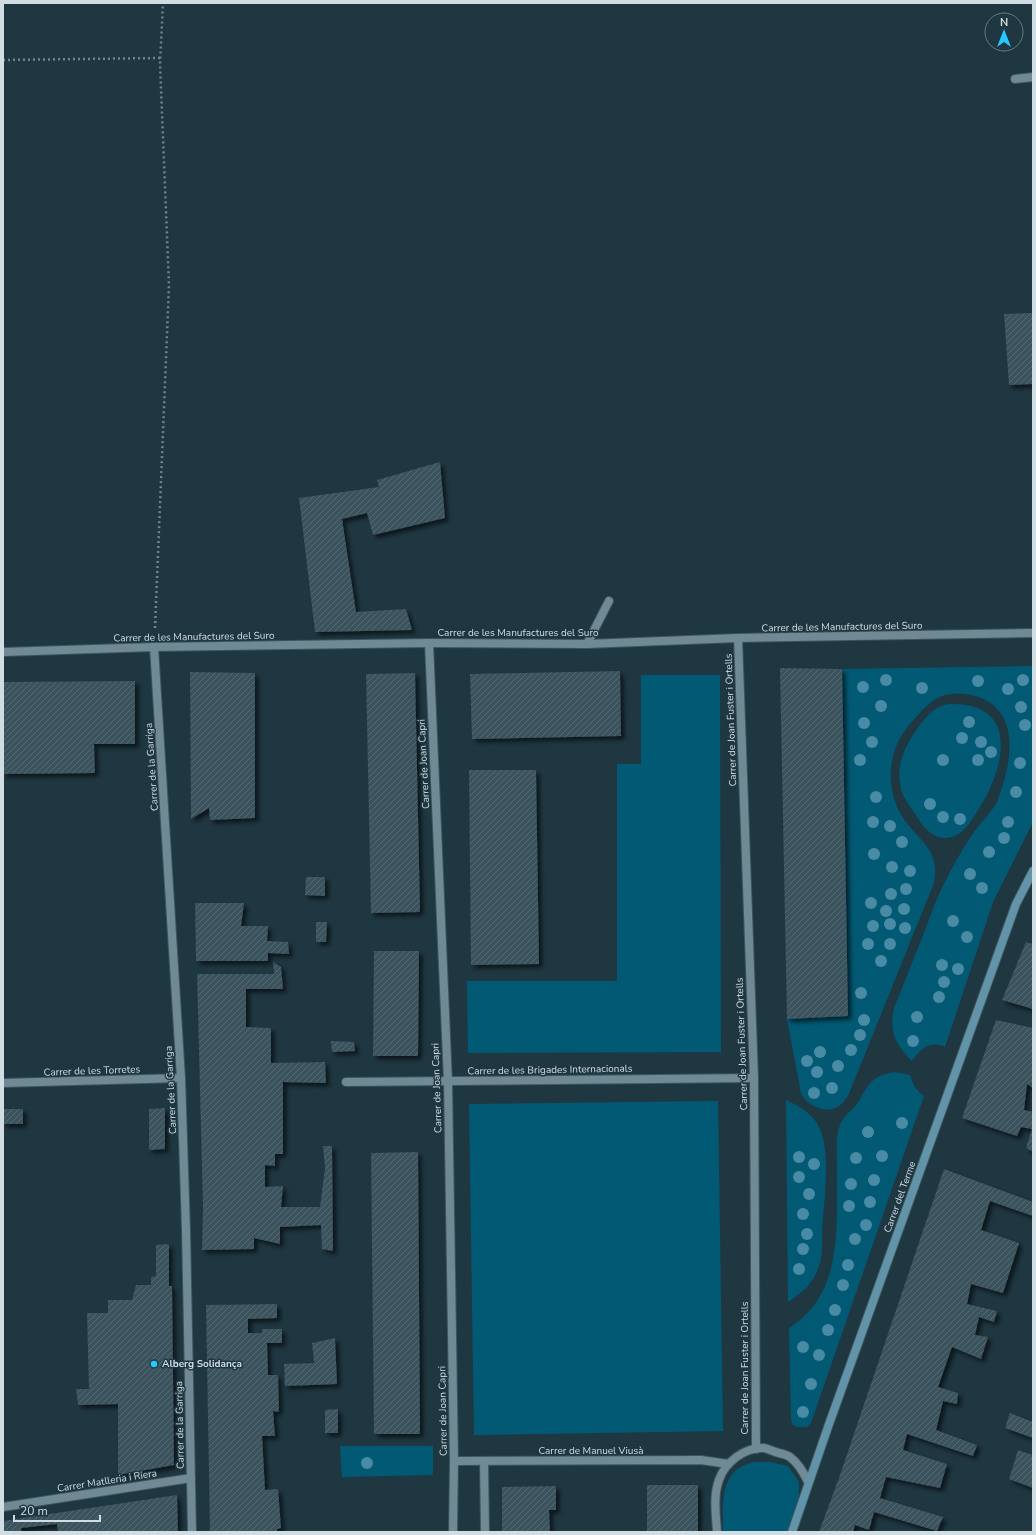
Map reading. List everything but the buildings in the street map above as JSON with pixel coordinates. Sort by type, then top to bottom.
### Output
[{"type":"street","points":[[1015,79],[1033,77]]},
{"type":"street","points":[[587,644],[609,601]]},
{"type":"street","name":"Carrer de les Manufactures del Suro","points":[[3,652],[154,647],[429,643],[587,644],[738,638],[1033,634]]},
{"type":"street","name":"Carrer de Joan Fuster i Ortells","points":[[738,638],[754,1078],[756,1449]]},
{"type":"street","name":"Carrer de Joan Capri","points":[[429,643],[448,1082],[454,1461],[453,1532]]},
{"type":"street","name":"Carrer de la Garriga","points":[[154,647],[181,1078],[186,1230],[192,1532]]},
{"type":"street","name":"Carrer del Terme","points":[[792,1532],[808,1482],[1016,904],[1033,871]]},
{"type":"street","name":"Carrer de les Torretes","points":[[3,1084],[181,1078]]},
{"type":"street","name":"Carrer de les Brigades Internacionals","points":[[346,1082],[754,1078]]},
{"type":"street","points":[[717,1532],[716,1494],[718,1480],[728,1464],[739,1455],[756,1449],[765,1448],[790,1457],[801,1467],[808,1482]]},
{"type":"street","name":"Carrer de Manuel Viusà","points":[[454,1461],[701,1460],[728,1464]]},
{"type":"street","points":[[484,1461],[485,1532]]},
{"type":"street","name":"Carrer Matlleria i Riera","points":[[3,1507],[191,1478]]},
{"type":"path","points":[[154,647],[169,285],[160,58],[163,3]]},
{"type":"path","points":[[3,60],[160,58]]},
{"type":"shaded area","points":[[1033,666],[1033,822],[993,902],[945,1047],[935,1044],[930,1045],[918,1053],[912,1061],[901,1049],[895,1037],[892,1024],[894,1008],[940,891],[968,841],[996,804],[1006,774],[1010,741],[1005,721],[1000,712],[992,704],[981,698],[968,694],[948,694],[929,704],[910,724],[896,747],[892,759],[891,772],[891,785],[894,798],[899,811],[906,822],[932,854],[935,870],[934,883],[848,1096],[842,1104],[834,1109],[828,1110],[817,1108],[808,1102],[801,1093],[787,1019],[842,669]]},
{"type":"shaded area","points":[[641,675],[720,675],[721,1052],[468,1053],[467,981],[617,981],[617,764],[641,764]]},
{"type":"shaded area","points":[[949,704],[971,706],[987,713],[996,725],[1000,739],[1000,755],[996,773],[989,790],[968,825],[957,835],[943,838],[934,835],[927,830],[908,804],[902,792],[899,773],[902,756],[920,725],[934,710]]},
{"type":"shaded area","points":[[895,1072],[910,1075],[915,1087],[924,1096],[811,1423],[807,1427],[797,1427],[792,1424],[791,1418],[789,1328],[807,1313],[820,1296],[829,1277],[834,1256],[836,1234],[838,1130],[844,1118],[857,1104],[872,1081],[881,1076]]},
{"type":"shaded area","points":[[786,1100],[796,1105],[814,1119],[820,1129],[823,1140],[826,1165],[820,1262],[817,1272],[811,1282],[803,1291],[788,1302]]},
{"type":"shaded area","points":[[718,1101],[723,1431],[474,1435],[469,1104]]},
{"type":"shaded area","points":[[340,1446],[433,1446],[433,1475],[342,1477]]},
{"type":"shaded area","points":[[753,1462],[770,1462],[788,1466],[799,1482],[799,1501],[788,1532],[723,1532],[723,1507],[727,1483],[736,1470]]},
{"type":"place","name":"Alberg Solidança","points":[[154,1364]]}]
